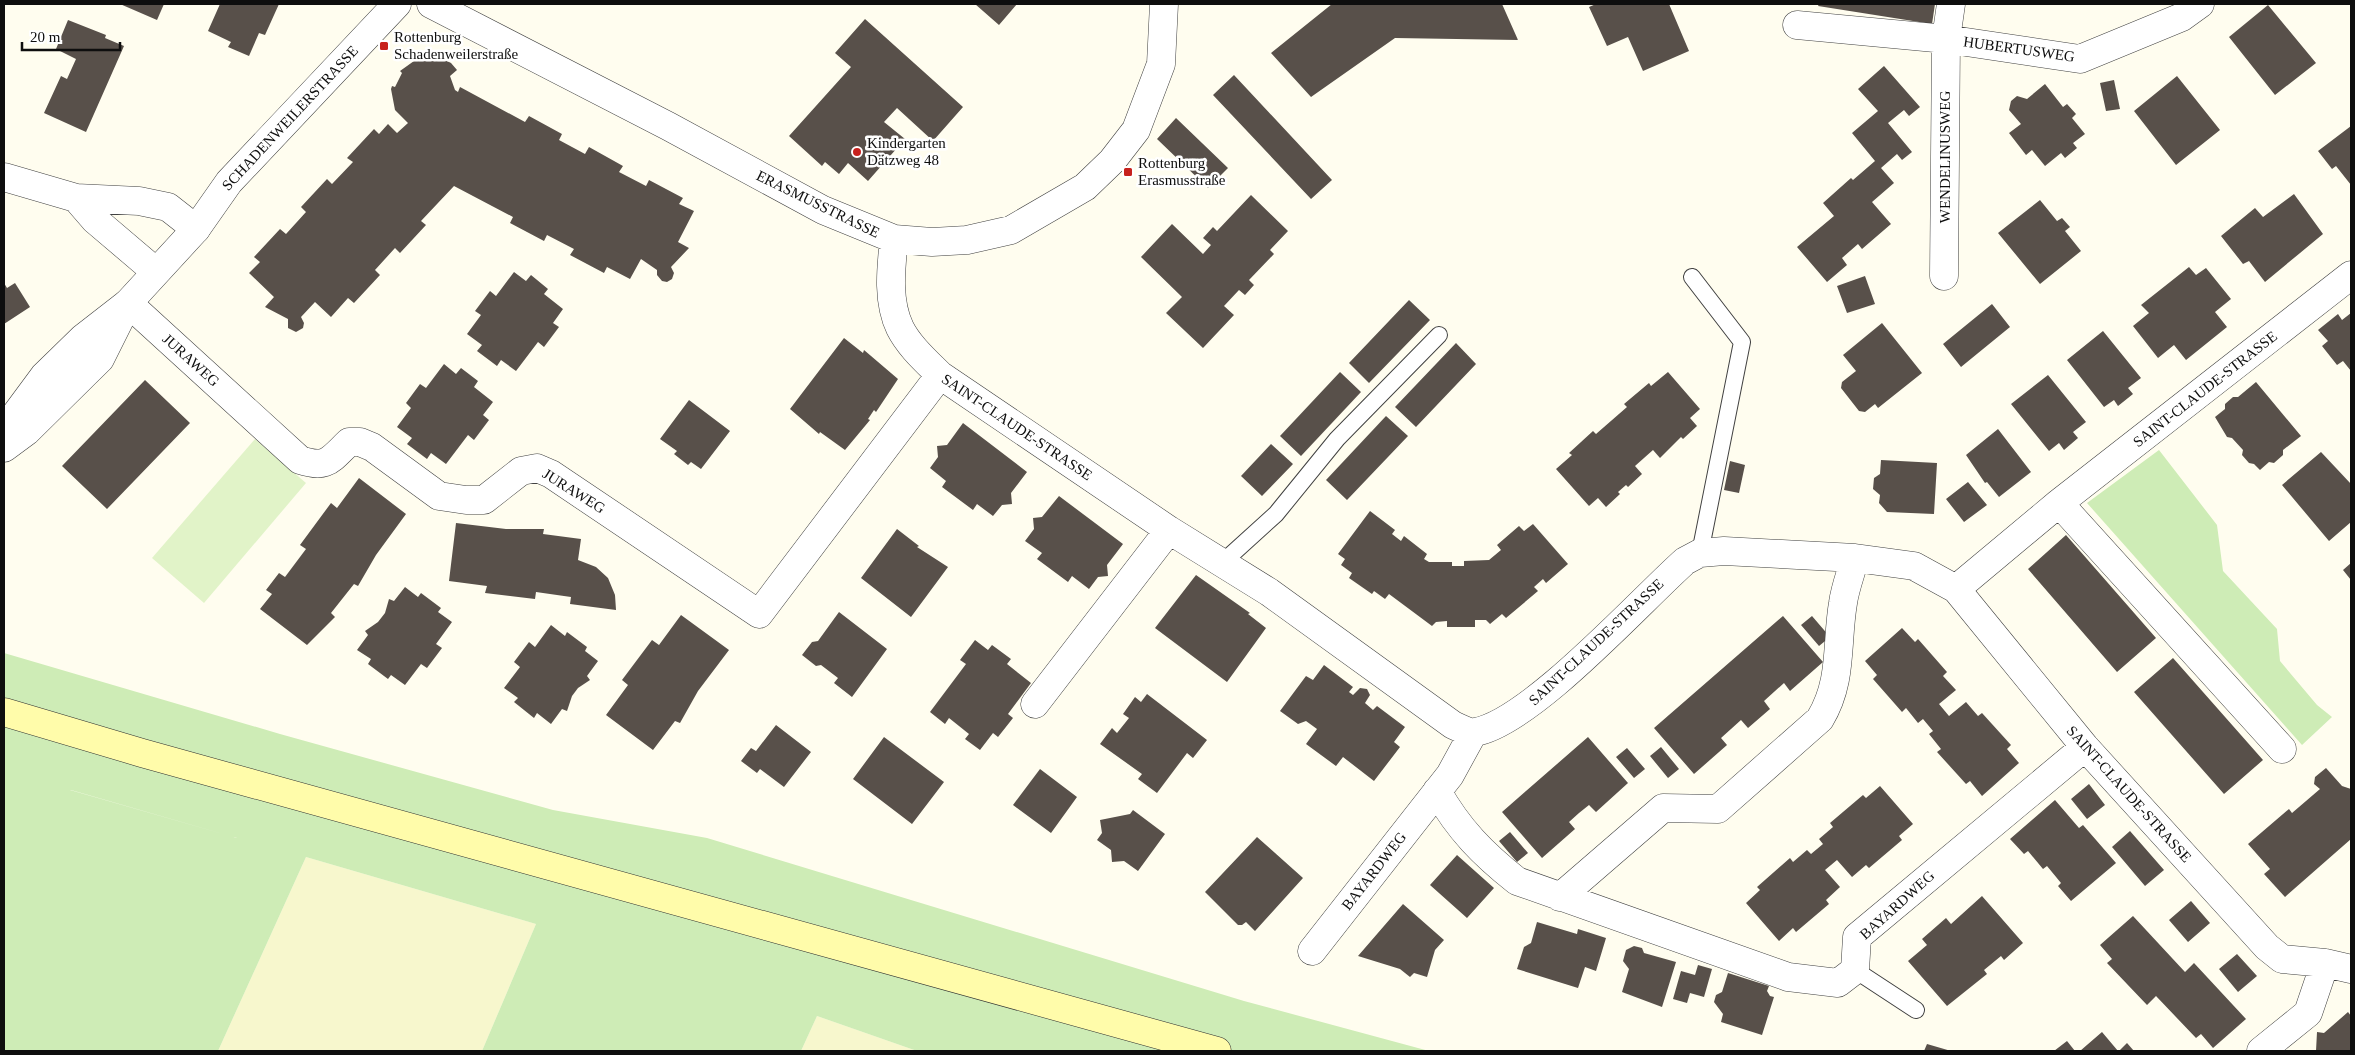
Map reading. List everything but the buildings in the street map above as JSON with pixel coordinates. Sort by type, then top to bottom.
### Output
[{"type":"main road","points":[[4,712],[162,758],[1217,1051]]},
{"type":"street","name":"SCHADENWEILERSTRASSE","points":[[4,430],[44,376],[83,338],[128,303],[155,271],[196,229],[228,182],[397,4]]},
{"type":"street","name":"ERASMUSSTRASSE","points":[[431,4],[668,126],[823,210],[894,240],[932,242],[968,240],[1011,230],[1085,187],[1112,161],[1136,130],[1161,64],[1164,4]]},
{"type":"street","name":"WENDELINUSWEG","points":[[1944,276],[1946,39],[1951,4]]},
{"type":"street","name":"HUBERTUSWEG","points":[[1946,39],[2080,59],[2182,17],[2200,4]]},
{"type":"street","points":[[1797,25],[1946,39]]},
{"type":"street","points":[[4,177],[76,198],[139,202],[168,207],[196,229]]},
{"type":"street","points":[[76,198],[95,220],[155,271]]},
{"type":"street","name":"SAINT-CLAUDE-STRASSE","points":[[894,240],[892,300],[900,327],[913,347],[940,376],[1169,530],[1269,592],[1454,725],[1473,733],[1493,726],[1519,713],[1580,660],[1685,561],[1700,553],[1724,551],[1767,552],[1855,558],[1914,566],[1956,589],[2085,747],[2267,947],[2282,959],[2338,966],[2308,1013],[2261,1051]]},
{"type":"street","name":"SAINT-CLAUDE-STRASSE","points":[[1956,589],[2059,503],[2351,275]]},
{"type":"street","name":"SCHADENWEILERSTRASSE","points":[[4,448],[27,431],[100,359],[128,303]]},
{"type":"street","name":"JURAWEG","points":[[128,303],[300,460],[316,465],[328,462],[349,442],[360,442],[372,447],[439,496],[466,500],[484,500],[521,471],[537,468],[558,479],[759,614],[940,376]]},
{"type":"street","points":[[2059,503],[2282,749]]},
{"type":"street","points":[[1035,704],[1169,530]]},
{"type":"street","points":[[1560,897],[1664,808],[1718,808],[1820,719],[1831,701],[1837,668],[1843,603],[1855,558]]},
{"type":"street","name":"BAYARDWEG","points":[[1312,951],[1450,775],[1473,733]]},
{"type":"street","name":"BAYARDWEG","points":[[1855,970],[1857,937],[2085,747]]},
{"type":"street","points":[[1437,792],[1452,818],[1484,854],[1517,881],[1788,977],[1838,982],[1855,970]]},
{"type":"lane","points":[[1692,276],[1742,342],[1700,553]]},
{"type":"lane","points":[[1222,562],[1276,514],[1337,439],[1440,335]]},
{"type":"lane","points":[[1855,970],[1916,1010]]},
{"type":"green space","points":[[255,439],[306,483],[204,603],[152,558]]},
{"type":"green space","points":[[2159,450],[2217,525],[2223,571],[2277,629],[2280,661],[2317,705],[2332,717],[2302,745],[2087,503]]},
{"type":"green space","points":[[4,653],[280,734],[553,810],[707,838],[1244,1001],[1429,1051],[917,1051],[817,1016],[801,1051],[482,1051],[536,924],[306,857],[218,1051],[4,1051]],"holes":[[[70,790],[71,790],[237,838]]]},
{"type":"green space","points":[[306,857],[536,924],[482,1051],[218,1051]]},
{"type":"green space","points":[[817,1016],[917,1051],[801,1051]]},
{"type":"place","name":"Rottenburg Schadenweilerstraße","points":[[384,46]]},
{"type":"place","name":"Kindergarten Dätzweg 48","points":[[857,152]]},
{"type":"place","name":"Rottenburg Erasmusstraße","points":[[1128,172]]}]
